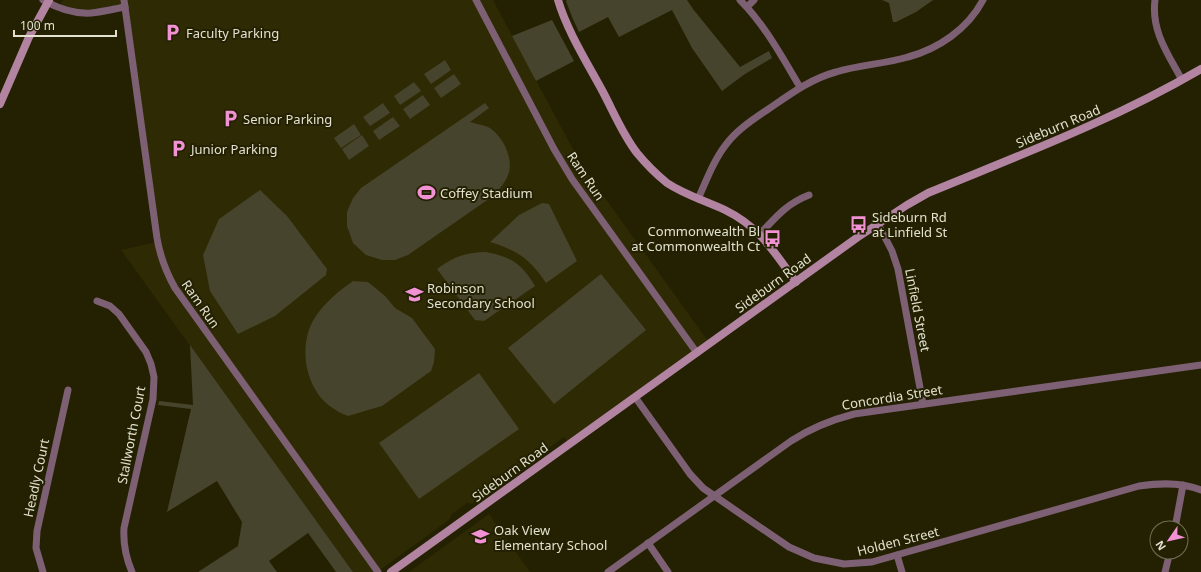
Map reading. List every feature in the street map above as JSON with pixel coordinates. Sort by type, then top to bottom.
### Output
[{"type":"street","name":"Ram Run","points":[[476,0],[554,149],[572,179],[697,353]]},
{"type":"street","points":[[558,0],[568,27],[636,152],[655,173],[668,183],[698,199],[726,211],[760,234],[796,282]]},
{"type":"street","points":[[740,0],[768,33],[800,87]]},
{"type":"street","points":[[747,7],[754,0]]},
{"type":"street","points":[[698,199],[715,160],[728,141],[745,125],[800,87],[836,72],[908,57],[934,47],[952,36],[967,22],[983,0]]},
{"type":"street","points":[[1155,0],[1154,16],[1158,32],[1182,80]]},
{"type":"street","points":[[0,104],[46,1],[56,7],[74,12],[91,13],[125,3]]},
{"type":"street","name":"Ram Run","points":[[125,3],[157,238],[162,259],[170,278],[175,288],[211,339],[378,572]]},
{"type":"street","name":"Sideburn Road","points":[[391,572],[796,282],[907,205],[928,193],[1076,133],[1201,70]]},
{"type":"street","points":[[760,234],[784,209],[796,200],[809,195]]},
{"type":"street","name":"Linfield Street","points":[[878,224],[892,251],[898,268],[923,404]]},
{"type":"street","name":"Stallworth Court","points":[[97,301],[110,306],[119,314],[146,352],[154,377],[153,399],[124,528],[124,545],[127,560],[132,572]]},
{"type":"street","name":"Concordia Street","points":[[608,572],[791,441],[818,425],[837,418],[854,414],[1201,365]]},
{"type":"street","name":"Headly Court","points":[[43,572],[36,548],[37,531],[68,390]]},
{"type":"street","name":"Holden Street","points":[[635,397],[690,474],[703,488],[790,547],[814,558],[833,562],[854,564],[872,562],[1139,486],[1164,483],[1183,485],[1201,490]]},
{"type":"street","points":[[1176,520],[1183,485]]},
{"type":"street","points":[[648,543],[668,572]]},
{"type":"street","points":[[897,555],[902,572]]},
{"type":"street","points":[[1165,572],[1168,560]]},
{"type":"shaded area","name":"Robinson Secondary School","points":[[63,0],[493,0],[582,166],[708,341],[568,442],[564,437],[472,504],[467,503],[452,514],[449,520],[377,572],[353,572],[121,250],[156,242],[124,10],[90,13],[58,8]]},
{"type":"shaded area","points":[[687,0],[740,67],[769,51],[772,58],[745,74],[722,91],[692,48],[672,10],[619,37],[608,17],[579,32],[566,1]]},
{"type":"shaded area","points":[[882,0],[933,0],[916,12],[893,22],[889,3]]},
{"type":"shaded area","points":[[552,20],[574,61],[536,81],[512,36]]},
{"type":"shaded area","points":[[445,60],[451,70],[431,84],[424,74]]},
{"type":"shaded area","points":[[454,74],[461,84],[441,98],[434,88]]},
{"type":"shaded area","points":[[414,82],[421,91],[400,105],[394,96]]},
{"type":"shaded area","points":[[423,95],[430,105],[410,119],[403,109]]},
{"type":"shaded area","points":[[383,103],[390,113],[370,126],[363,117]]},
{"type":"shaded area","points":[[485,103],[489,108],[470,122],[491,128],[498,135],[505,146],[510,161],[510,167],[509,173],[499,190],[493,196],[408,255],[395,260],[382,260],[366,255],[353,243],[347,226],[347,212],[353,198],[361,188]]},
{"type":"shaded area","points":[[393,117],[400,126],[379,140],[373,131]]},
{"type":"shaded area","points":[[354,124],[361,135],[341,148],[334,138]]},
{"type":"shaded area","points":[[362,135],[369,146],[349,160],[342,149]]},
{"type":"shaded area","points":[[260,190],[287,216],[327,269],[326,275],[275,316],[238,334],[210,291],[203,255],[219,219]]},
{"type":"shaded area","points":[[542,203],[549,204],[577,261],[546,283],[522,256],[508,248],[490,242],[519,215]]},
{"type":"shaded area","points":[[486,252],[510,259],[526,272],[535,286],[484,321],[475,320],[437,269],[460,256]]},
{"type":"shaded area","points":[[601,274],[646,330],[554,404],[508,348]]},
{"type":"shaded area","points":[[353,281],[368,282],[385,296],[395,308],[412,318],[435,349],[434,362],[431,371],[382,406],[348,416],[334,409],[325,402],[318,393],[308,372],[305,349],[313,320],[334,296]]},
{"type":"shaded area","points":[[190,345],[353,572],[336,572],[308,533],[269,561],[277,572],[198,572],[238,546],[242,522],[217,481],[167,512],[191,409],[158,405],[159,401],[193,405]]},
{"type":"shaded area","points":[[479,373],[519,429],[419,499],[379,443]]},
{"type":"shaded area","name":"Oak View Elementary School","points":[[489,514],[530,572],[409,572]]},
{"type":"place","name":"Faculty Parking","points":[[173,33]]},
{"type":"place","name":"Senior Parking","points":[[230,119]]},
{"type":"place","name":"Junior Parking","points":[[178,149]]},
{"type":"place","name":"Coffey Stadium","points":[[427,193]]},
{"type":"place","name":"Sideburn Rd at Linfield St","points":[[859,224]]},
{"type":"place","name":"Commonwealth Bl at Commonwealth Ct","points":[[773,238]]},
{"type":"place","name":"Robinson Secondary School","points":[[414,295]]},
{"type":"place","name":"Oak View Elementary School","points":[[481,537]]}]
